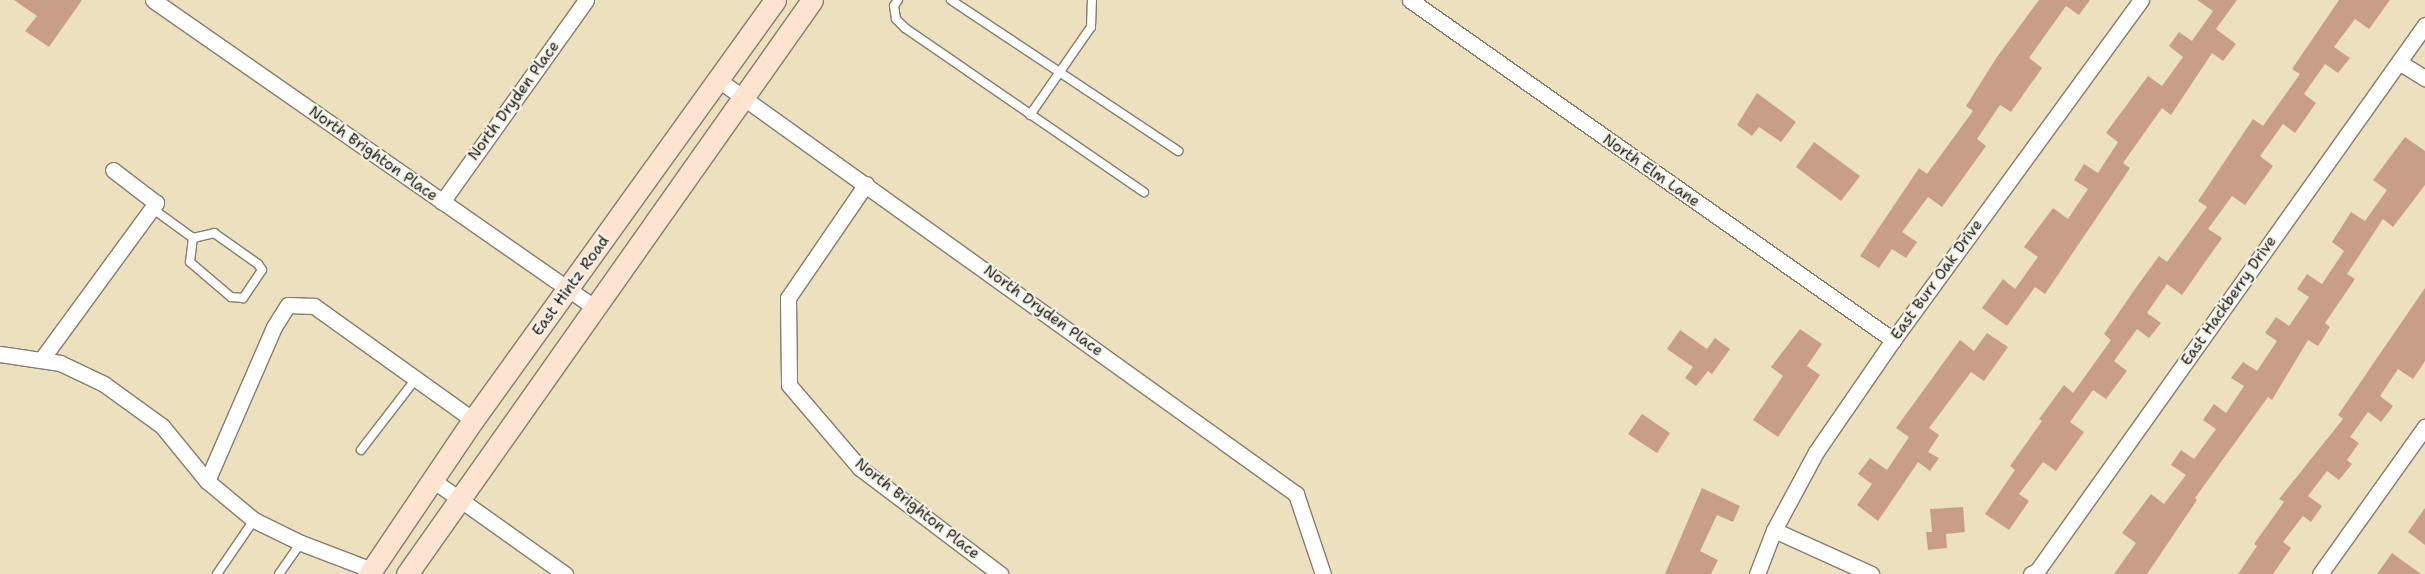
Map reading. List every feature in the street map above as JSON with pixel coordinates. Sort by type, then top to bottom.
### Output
[{"type":"main road","name":"East Hintz Road","points":[[371,572],[434,481],[473,420],[720,81],[775,0]]},
{"type":"main road","name":"East Hintz Road","points":[[407,574],[594,307],[745,98],[812,0]]},
{"type":"street","name":"North Brighton Place","points":[[153,0],[594,307]]},
{"type":"street","name":"North Dryden Place","points":[[442,202],[586,0]]},
{"type":"street","name":"North Elm Lane","points":[[1410,0],[1893,340]]},
{"type":"street","name":"East Burr Oak Drive","points":[[1757,574],[1774,530],[1816,452],[1893,340],[2142,0]]},
{"type":"street","name":"East Hackberry Drive","points":[[2031,574],[2037,570],[2425,25]]},
{"type":"street","points":[[2399,62],[2425,78]]},
{"type":"street","name":"North Dryden Place","points":[[720,81],[1296,494],[1322,574]]},
{"type":"street","points":[[40,360],[156,203],[113,170]]},
{"type":"street","name":"North Brighton Place","points":[[866,184],[788,298],[789,385],[860,468],[1000,574]]},
{"type":"street","points":[[207,481],[274,327],[288,305],[314,306],[473,420]]},
{"type":"street","points":[[0,354],[60,363],[104,384],[155,420],[207,481],[254,520],[301,543],[371,572]]},
{"type":"street","points":[[2320,574],[2425,427]]},
{"type":"street","points":[[434,481],[564,574]]},
{"type":"street","points":[[1774,530],[1871,574]]},
{"type":"lane","points":[[898,0],[894,6],[896,19],[905,28],[1144,192]]},
{"type":"lane","points":[[952,0],[1178,151]]},
{"type":"lane","points":[[1030,115],[1091,27],[1092,0]]},
{"type":"lane","points":[[153,209],[193,238],[214,233],[258,264],[262,270],[243,298],[231,297],[190,262],[193,238]]},
{"type":"lane","points":[[361,450],[415,380]]},
{"type":"lane","points":[[217,574],[254,520]]},
{"type":"lane","points":[[279,574],[301,543]]},
{"type":"building","points":[[14,0],[82,0],[49,47],[25,31],[37,16]]},
{"type":"building","points":[[2039,0],[2090,0],[2079,15],[2066,6],[2029,58],[2042,68],[2011,112],[2000,105],[1977,139],[1986,146],[1942,207],[1928,197],[1902,232],[1917,242],[1906,258],[1892,249],[1879,268],[1860,256],[1919,168],[1927,174],[1973,111],[1966,106],[1997,57]]},
{"type":"building","points":[[2197,0],[2237,0],[2216,29],[2236,44],[2223,61],[2212,53],[2171,115],[2162,108],[2123,163],[2130,168],[2045,294],[2035,287],[2007,326],[1982,308],[2003,279],[2015,289],[2038,257],[2024,247],[2053,208],[2068,219],[2088,189],[2074,180],[2084,164],[2098,173],[2118,142],[2106,133],[2148,76],[2162,86],[2183,57],[2169,46],[2179,32],[2192,41],[2213,11]]},
{"type":"building","points":[[2339,0],[2390,0],[2369,29],[2355,19],[2334,47],[2350,58],[2338,73],[2325,64],[2304,94],[2316,103],[2295,133],[2283,124],[2260,156],[2273,166],[2245,205],[2232,196],[2208,229],[2222,238],[2182,295],[2167,284],[2147,313],[2161,323],[2149,338],[2137,329],[2114,361],[2127,371],[2106,399],[2093,390],[2070,422],[2084,432],[2056,471],[2043,462],[2019,494],[2029,501],[2009,530],[1985,514],[2015,470],[2010,466],[2042,421],[2039,419],[2064,385],[2073,393],[2111,340],[2104,334],[2135,289],[2159,256],[2167,262],[2207,207],[2198,201],[2253,119],[2263,126],[2300,74],[2292,69]]},
{"type":"building","points":[[1757,93],[1796,122],[1781,142],[1759,127],[1752,136],[1737,125]]},
{"type":"building","points":[[2405,137],[2425,151],[2425,185],[2393,227],[2383,219],[2347,274],[2355,279],[2325,323],[2330,327],[2318,346],[2308,340],[2272,400],[2268,397],[2195,498],[2197,500],[2147,574],[2114,574],[2136,543],[2122,533],[2151,494],[2164,504],[2186,475],[2171,465],[2181,450],[2194,459],[2216,429],[2203,420],[2214,404],[2226,413],[2244,386],[2231,378],[2243,362],[2257,371],[2277,341],[2265,333],[2276,317],[2289,326],[2309,297],[2297,289],[2307,274],[2322,284],[2344,251],[2332,242],[2351,212],[2365,221],[2387,190],[2373,180]]},
{"type":"building","points":[[1814,142],[1860,176],[1841,201],[1796,167]]},
{"type":"building","points":[[2425,288],[2425,361],[2413,379],[2398,369],[2380,396],[2393,406],[2381,422],[2368,412],[2350,437],[2359,443],[2347,460],[2352,464],[2339,480],[2327,471],[2308,496],[2322,506],[2311,522],[2303,516],[2283,542],[2291,548],[2273,574],[2238,574],[2257,546],[2254,544],[2284,502],[2279,499],[2343,419],[2338,415]]},
{"type":"building","points":[[1800,329],[1822,344],[1807,366],[1820,375],[1778,437],[1753,420],[1783,376],[1771,367]]},
{"type":"building","points":[[1680,330],[1707,349],[1715,338],[1730,349],[1712,374],[1708,371],[1696,386],[1685,378],[1693,367],[1667,349]]},
{"type":"building","points":[[1987,333],[2008,347],[1984,381],[1971,372],[1929,428],[1939,435],[1928,452],[1939,458],[1930,471],[1918,462],[1878,521],[1857,505],[1872,484],[1858,474],[1870,458],[1887,470],[1909,437],[1896,428],[1941,366],[1960,340],[1974,351]]},
{"type":"building","points":[[1642,414],[1670,433],[1657,453],[1628,434]]},
{"type":"building","points":[[1702,488],[1740,506],[1733,522],[1717,515],[1700,551],[1718,560],[1711,574],[1665,574]]},
{"type":"building","points":[[1963,507],[1965,532],[1946,534],[1947,548],[1928,550],[1926,532],[1932,532],[1930,509]]},
{"type":"building","points":[[2425,508],[2425,545],[2408,532]]},
{"type":"building","points":[[2392,553],[2421,574],[2377,574]]}]
